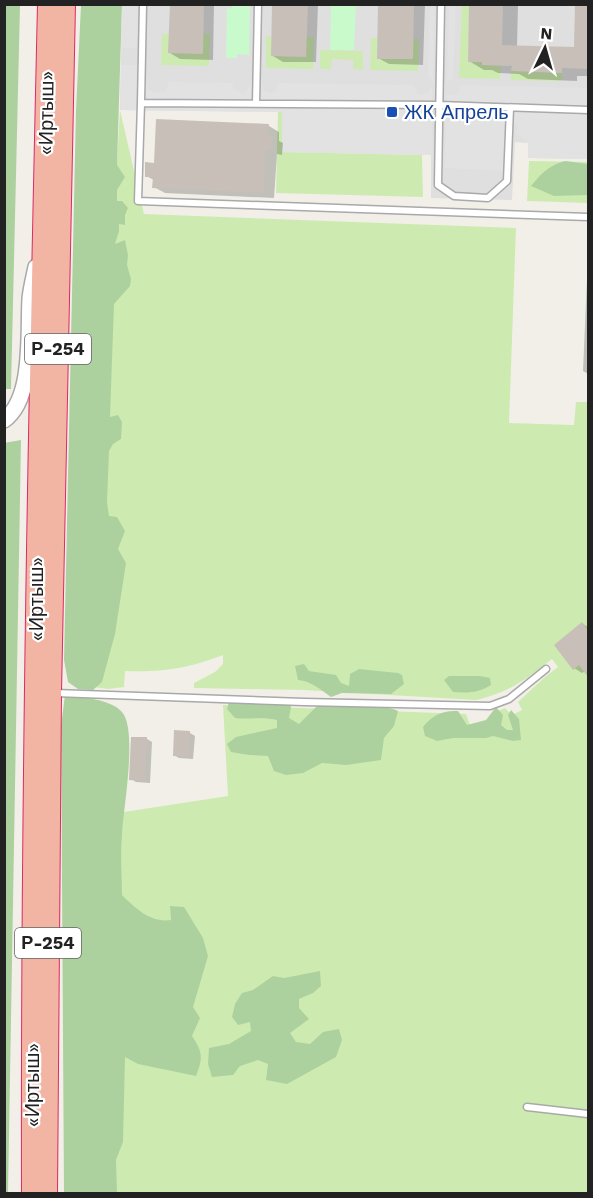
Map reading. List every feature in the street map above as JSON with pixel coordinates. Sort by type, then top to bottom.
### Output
[{"type":"highway","name":"«Иртыш»","points":[[32,1194],[36,548],[48,4]]},
{"type":"highway","name":"«Иртыш»","points":[[47,1194],[51,693],[65,4]]},
{"type":"street","points":[[4,420],[10,416],[23,392],[30,296],[42,240]]},
{"type":"lane","points":[[143,4],[138,201],[588,217]]},
{"type":"lane","points":[[256,104],[258,4]]},
{"type":"lane","points":[[441,4],[438,185],[454,196],[488,198],[507,181],[510,108]]},
{"type":"lane","points":[[141,103],[439,105],[588,110]]},
{"type":"lane","points":[[51,693],[490,706],[509,699],[546,669]]},
{"type":"lane","points":[[527,1107],[588,1114]]},
{"type":"shaded area","points":[[122,5],[588,5],[588,159],[528,158],[528,143],[515,142],[512,200],[431,198],[431,155],[282,152],[282,112],[120,110]]},
{"type":"shaded area","points":[[122,5],[138,5],[137,48],[121,48]]},
{"type":"shaded area","points":[[430,5],[435,5],[433,82],[428,74]]},
{"type":"shaded area","points":[[449,5],[456,5],[453,78],[447,83]]},
{"type":"shaded area","points":[[121,65],[137,65],[136,82],[146,82],[148,89],[155,93],[164,92],[168,82],[233,83],[233,88],[241,93],[246,92],[251,83],[261,83],[265,91],[270,93],[277,90],[278,83],[414,85],[420,95],[429,92],[432,85],[432,155],[282,152],[282,112],[120,110]]},
{"type":"shaded area","points":[[460,85],[588,88],[588,159],[528,158],[528,143],[517,134],[517,124],[507,123],[505,171],[445,168],[446,95],[457,94]]},
{"type":"green space","points":[[4,5],[20,5],[11,389],[5,389]]},
{"type":"green space","points":[[81,5],[122,5],[117,165],[125,177],[117,190],[117,201],[122,201],[128,208],[125,225],[119,224],[115,244],[125,240],[127,265],[131,279],[130,286],[114,304],[110,417],[118,415],[122,422],[121,439],[113,444],[109,451],[107,502],[109,516],[117,517],[125,531],[118,549],[126,563],[115,634],[102,682],[93,690],[78,689],[68,682],[64,660],[76,110]]},
{"type":"green space","points":[[232,5],[250,5],[249,55],[237,54],[237,58],[226,58],[227,8],[231,9]]},
{"type":"green space","points":[[331,5],[356,5],[354,50],[330,50]]},
{"type":"green space","points":[[462,5],[469,5],[468,62],[501,66],[500,79],[459,78]]},
{"type":"green space","points":[[162,34],[169,34],[169,53],[202,54],[203,34],[210,34],[209,66],[161,65]]},
{"type":"green space","points":[[266,36],[271,36],[271,56],[306,57],[307,37],[314,37],[313,69],[266,68]]},
{"type":"green space","points":[[371,38],[377,38],[377,59],[413,59],[413,39],[419,39],[418,71],[370,70]]},
{"type":"green space","points":[[320,50],[363,51],[363,70],[353,69],[353,60],[332,59],[331,69],[320,69]]},
{"type":"green space","points":[[511,71],[562,73],[562,81],[511,80]]},
{"type":"green space","points":[[120,110],[144,214],[516,228],[509,423],[574,425],[576,402],[588,402],[588,1193],[66,1193],[111,814],[228,796],[223,705],[466,714],[470,725],[489,724],[493,713],[505,708],[512,715],[522,710],[518,702],[558,667],[552,659],[517,684],[476,700],[303,690],[194,688],[194,683],[215,672],[223,664],[223,655],[175,669],[125,671],[124,687],[108,689],[86,686]]},
{"type":"green space","points":[[278,112],[283,112],[283,152],[422,155],[423,197],[276,193]]},
{"type":"green space","points":[[529,161],[588,162],[588,203],[527,201]]},
{"type":"green space","points":[[565,161],[588,164],[588,195],[554,196],[531,186],[546,170]]},
{"type":"green space","points":[[21,440],[8,1193],[5,1194],[4,443]]},
{"type":"green space","points":[[304,664],[309,671],[336,675],[341,683],[349,686],[350,674],[359,669],[398,673],[402,675],[404,684],[391,694],[342,693],[331,697],[312,684],[298,680],[295,666]]},
{"type":"green space","points":[[449,676],[490,678],[491,685],[473,692],[453,692],[444,680]]},
{"type":"green space","points":[[65,695],[95,699],[111,704],[122,712],[127,721],[129,752],[121,842],[122,895],[138,910],[157,919],[171,920],[170,906],[184,907],[203,938],[208,956],[193,1007],[200,1018],[192,1036],[201,1055],[196,1076],[138,1064],[125,1057],[123,1142],[116,1160],[117,1193],[64,1194],[61,726]]},
{"type":"green space","points":[[229,702],[290,703],[289,718],[299,724],[319,704],[339,707],[378,706],[398,711],[394,726],[384,738],[381,760],[346,765],[322,763],[303,773],[286,775],[274,771],[268,756],[231,752],[227,744],[236,737],[277,728],[277,720],[235,718],[227,709]]},
{"type":"green space","points":[[496,707],[503,715],[501,725],[507,730],[513,730],[508,715],[511,710],[519,719],[521,740],[513,741],[493,736],[437,741],[425,736],[423,727],[438,714],[458,711],[467,725],[486,720]]},
{"type":"green space","points":[[320,971],[321,986],[313,993],[299,999],[299,1008],[309,1019],[290,1033],[296,1042],[310,1044],[323,1032],[339,1029],[342,1040],[336,1057],[287,1084],[266,1080],[268,1064],[258,1060],[240,1066],[233,1075],[212,1077],[208,1064],[209,1048],[229,1044],[251,1031],[250,1022],[238,1025],[232,1017],[235,1004],[242,993],[253,990],[273,976],[284,978]]},
{"type":"building","points":[[170,4],[204,4],[203,54],[168,53]]},
{"type":"building","points":[[272,4],[308,4],[306,57],[271,56]]},
{"type":"building","points":[[378,4],[414,4],[413,59],[377,59]]},
{"type":"building","points":[[469,4],[503,4],[502,45],[574,47],[575,4],[588,4],[588,69],[562,68],[562,73],[511,71],[512,66],[468,62]]},
{"type":"building","points":[[156,119],[269,124],[268,136],[273,136],[272,149],[266,149],[264,193],[152,188],[153,177],[145,177],[145,162],[154,163]]},
{"type":"building","points":[[582,622],[588,630],[588,677],[579,665],[573,670],[554,645]]},
{"type":"building","points":[[174,730],[190,731],[189,757],[173,756]]},
{"type":"building","points":[[131,737],[147,737],[145,781],[129,780]]},
{"type":"place","name":"ЖК Апрель","points":[[392,112]]}]
